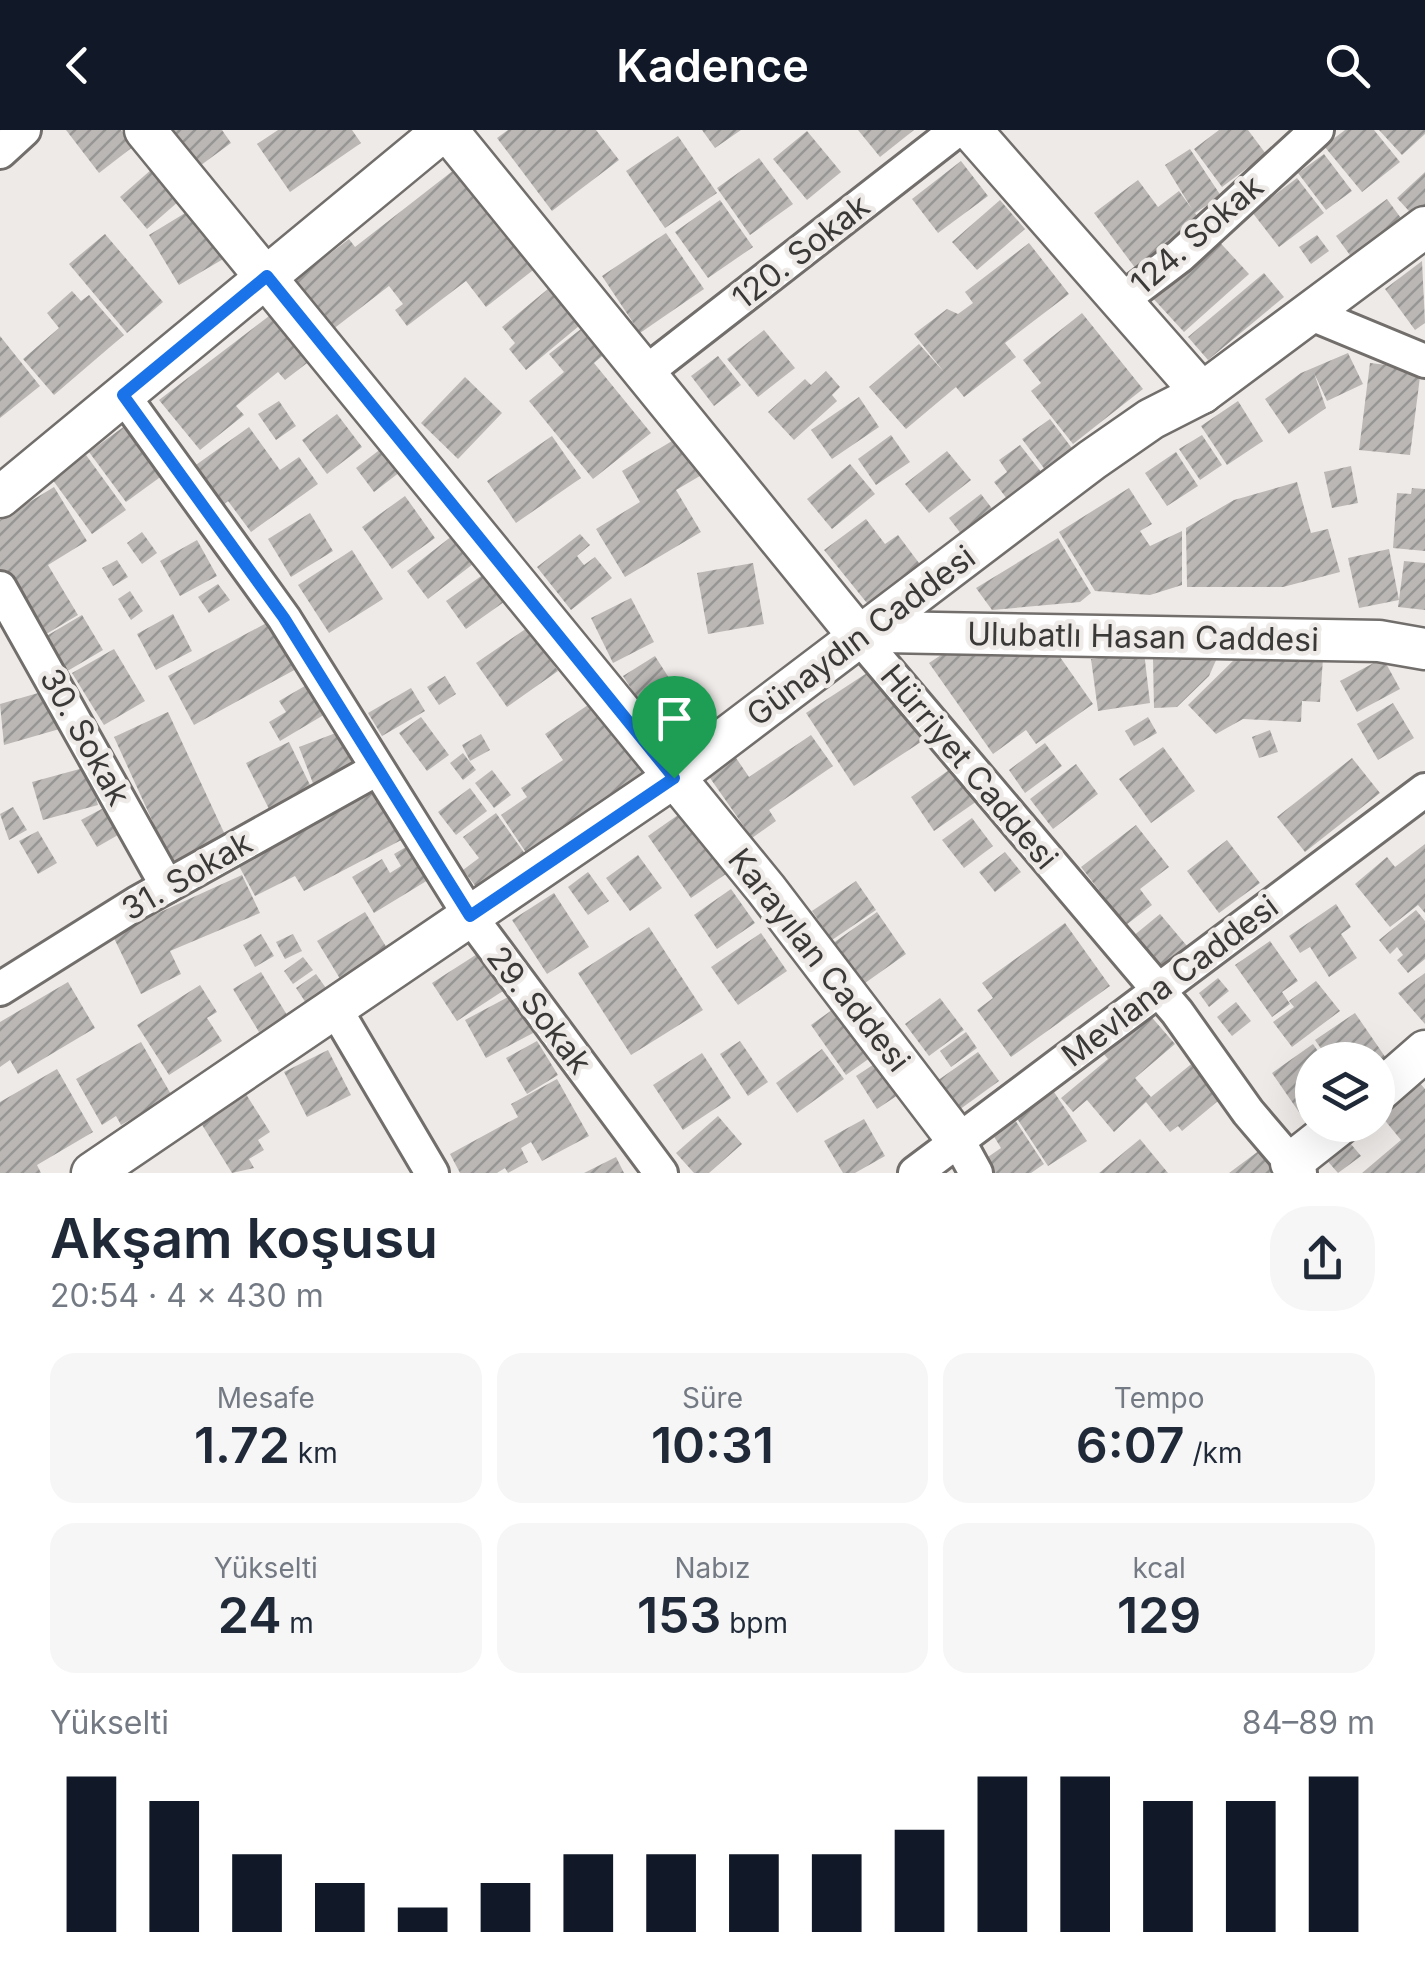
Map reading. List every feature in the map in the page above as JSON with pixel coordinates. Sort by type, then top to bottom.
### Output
[{"type":"street","points":[[0,152],[24,130]]},
{"type":"street","name":"Karayılan Caddesi","points":[[144,130],[766,889],[968,1157]]},
{"type":"street","points":[[0,497],[445,130]]},
{"type":"street","name":"Hürriyet Caddesi","points":[[445,130],[861,639],[1160,992],[1295,1168]]},
{"type":"street","name":"120. Sokak","points":[[645,373],[957,130]]},
{"type":"street","points":[[972,130],[1202,393]]},
{"type":"street","name":"124. Sokak","points":[[1122,300],[1180,256],[1317,130]]},
{"type":"street","name":"Günaydın Caddesi","points":[[92,1173],[674,778],[1092,460],[1151,419],[1202,393],[1425,226]]},
{"type":"street","points":[[1309,313],[1425,360]]},
{"type":"street","name":"29. Sokak","points":[[123,395],[284,618],[470,916],[661,1173]]},
{"type":"street","name":"30. Sokak","points":[[0,588],[167,886]]},
{"type":"street","name":"Ulubatlı Hasan Caddesi","points":[[861,639],[884,632],[1379,641],[1425,649]]},
{"type":"street","name":"31. Sokak","points":[[0,989],[167,886],[378,768]]},
{"type":"street","name":"Mevlana Caddesi","points":[[915,1173],[968,1157],[1072,1053],[1160,992],[1425,790]]},
{"type":"street","points":[[336,1010],[432,1173]]},
{"type":"street","points":[[1395,1078],[1425,1052]]},
{"type":"street","points":[[1295,1168],[1322,1142]]},
{"type":"building","points":[[66,130],[121,130],[134,146],[99,173]]},
{"type":"building","points":[[222,130],[231,143],[197,168],[170,132]]},
{"type":"building","points":[[278,130],[352,130],[361,143],[290,192],[257,144]]},
{"type":"building","points":[[508,130],[596,130],[619,160],[552,211],[497,138]]},
{"type":"building","points":[[702,130],[741,130],[715,148]]},
{"type":"building","points":[[858,130],[914,130],[880,157]]},
{"type":"building","points":[[1219,130],[1248,130],[1266,154],[1222,187],[1194,149]]},
{"type":"building","points":[[1345,130],[1374,130],[1400,162],[1362,192],[1324,146]]},
{"type":"building","points":[[1379,130],[1425,130],[1425,134],[1402,155]]},
{"type":"building","points":[[807,131],[841,172],[807,200],[773,159]]},
{"type":"building","points":[[678,136],[717,193],[665,228],[626,171]]},
{"type":"building","points":[[1190,149],[1221,196],[1195,213],[1201,221],[1136,269],[1094,213],[1138,180],[1158,207],[1179,191],[1192,209],[1165,165]]},
{"type":"building","points":[[1324,154],[1352,191],[1326,210],[1298,173]]},
{"type":"building","points":[[759,158],[793,204],[750,235],[717,188]]},
{"type":"building","points":[[961,161],[988,196],[938,233],[912,199]]},
{"type":"building","points":[[459,166],[537,267],[486,307],[466,281],[407,326],[395,310],[403,304],[389,286],[332,330],[294,281],[349,239],[355,247]]},
{"type":"building","points":[[152,169],[179,201],[147,229],[120,197]]},
{"type":"building","points":[[1425,172],[1425,217],[1419,222],[1397,198]]},
{"type":"building","points":[[1297,178],[1324,213],[1279,247],[1252,212]]},
{"type":"building","points":[[1387,199],[1406,225],[1355,262],[1336,236]]},
{"type":"building","points":[[720,200],[753,247],[708,278],[675,232]]},
{"type":"building","points":[[1000,200],[1025,229],[977,270],[952,242]]},
{"type":"building","points":[[195,207],[225,258],[179,285],[149,235]]},
{"type":"building","points":[[666,233],[704,289],[640,333],[602,276]]},
{"type":"building","points":[[105,234],[163,302],[127,333],[69,264]]},
{"type":"building","points":[[1317,235],[1329,251],[1311,264],[1299,247]]},
{"type":"building","points":[[1214,236],[1249,274],[1184,332],[1149,294]]},
{"type":"building","points":[[1029,243],[1069,294],[1005,343],[1016,357],[964,397],[956,387],[906,429],[869,387],[919,344],[944,372],[914,334],[947,309],[958,314],[973,303],[965,292]]},
{"type":"building","points":[[1422,261],[1425,323],[1415,330],[1385,289]]},
{"type":"building","points":[[1264,273],[1284,297],[1208,360],[1188,337]]},
{"type":"building","points":[[554,284],[585,321],[526,370],[509,349],[515,343],[502,327]]},
{"type":"building","points":[[72,291],[81,301],[89,295],[124,335],[54,395],[23,359],[59,328],[47,313]]},
{"type":"building","points":[[273,313],[311,360],[285,380],[278,372],[236,406],[244,415],[200,450],[159,400]]},
{"type":"building","points":[[1082,313],[1143,389],[1073,444],[1031,391],[1041,383],[1023,360]]},
{"type":"building","points":[[586,325],[607,352],[594,363],[651,433],[593,479],[529,401],[564,372],[549,354]]},
{"type":"building","points":[[764,330],[795,368],[758,397],[727,359]]},
{"type":"building","points":[[0,336],[40,386],[0,418]]},
{"type":"building","points":[[1348,353],[1363,384],[1327,401],[1314,373],[1326,408],[1289,434],[1265,399],[1301,373]]},
{"type":"building","points":[[718,356],[741,385],[714,406],[691,376]]},
{"type":"building","points":[[1370,363],[1421,369],[1410,455],[1359,450]]},
{"type":"building","points":[[826,371],[840,387],[832,395],[837,401],[794,440],[768,412],[805,379],[811,385]]},
{"type":"building","points":[[465,377],[502,413],[458,459],[421,423]]},
{"type":"building","points":[[859,397],[879,427],[832,459],[811,430]]},
{"type":"building","points":[[279,401],[296,426],[276,440],[258,414]]},
{"type":"building","points":[[1238,401],[1263,441],[1227,465],[1201,426]]},
{"type":"building","points":[[337,414],[362,447],[327,474],[302,440]]},
{"type":"building","points":[[1050,419],[1077,455],[1049,475],[1022,439]]},
{"type":"building","points":[[133,420],[170,470],[126,502],[89,452]]},
{"type":"building","points":[[249,427],[280,470],[299,457],[318,484],[251,532],[228,501],[222,506],[193,467]]},
{"type":"building","points":[[682,435],[705,473],[676,490],[701,532],[625,577],[596,529],[640,502],[622,471]]},
{"type":"building","points":[[891,435],[910,462],[876,485],[858,459]]},
{"type":"building","points":[[1202,435],[1222,465],[1200,480],[1179,449]]},
{"type":"building","points":[[552,436],[581,478],[516,523],[487,481]]},
{"type":"building","points":[[1020,445],[1046,478],[1011,504],[994,482],[1007,472],[999,460]]},
{"type":"building","points":[[382,448],[400,472],[374,492],[356,468]]},
{"type":"building","points":[[947,451],[971,480],[929,513],[905,484]]},
{"type":"building","points":[[1176,452],[1198,486],[1167,506],[1145,473]]},
{"type":"building","points":[[86,455],[126,510],[92,534],[52,479]]},
{"type":"building","points":[[850,464],[875,494],[832,529],[807,499]]},
{"type":"building","points":[[1351,466],[1358,503],[1332,508],[1324,472]]},
{"type":"building","points":[[1297,482],[1311,533],[1328,529],[1340,572],[1283,587],[1187,587],[1186,528],[1234,500]]},
{"type":"building","points":[[54,487],[87,541],[48,565],[78,615],[38,639],[0,575],[0,520]]},
{"type":"building","points":[[1129,488],[1152,524],[1140,531],[1150,546],[1182,531],[1182,585],[1150,595],[1095,591],[1059,532]]},
{"type":"building","points":[[1412,488],[1425,489],[1425,551],[1393,548],[1397,493],[1411,494]]},
{"type":"building","points":[[981,494],[1000,519],[968,543],[949,518]]},
{"type":"building","points":[[405,496],[435,538],[392,569],[362,527]]},
{"type":"building","points":[[310,513],[333,551],[291,577],[268,539]]},
{"type":"building","points":[[866,519],[885,544],[898,535],[928,575],[875,613],[824,550]]},
{"type":"building","points":[[142,532],[157,553],[142,564],[127,543]]},
{"type":"building","points":[[580,534],[590,545],[577,556],[584,565],[595,557],[612,578],[571,610],[537,567]]},
{"type":"building","points":[[452,536],[473,564],[428,599],[407,571]]},
{"type":"building","points":[[1058,538],[1091,593],[1080,602],[992,610],[976,588]]},
{"type":"building","points":[[197,540],[217,576],[180,596],[160,561]]},
{"type":"building","points":[[1389,549],[1399,600],[1359,608],[1348,558]]},
{"type":"building","points":[[352,550],[383,599],[329,633],[298,585]]},
{"type":"building","points":[[117,560],[128,577],[113,586],[102,568]]},
{"type":"building","points":[[1404,561],[1425,563],[1425,610],[1398,607]]},
{"type":"building","points":[[753,563],[764,624],[708,634],[697,573]]},
{"type":"building","points":[[484,574],[504,602],[466,629],[446,601]]},
{"type":"building","points":[[218,584],[230,600],[209,613],[198,597]]},
{"type":"building","points":[[130,591],[143,611],[131,620],[118,599]]},
{"type":"building","points":[[631,598],[654,642],[613,663],[591,618]]},
{"type":"building","points":[[173,614],[192,651],[156,670],[137,634]]},
{"type":"building","points":[[82,615],[103,650],[59,676],[38,641]]},
{"type":"building","points":[[272,620],[298,668],[194,725],[168,676]]},
{"type":"building","points":[[527,628],[558,671],[507,707],[476,663]]},
{"type":"building","points":[[114,649],[145,701],[104,725],[72,673]]},
{"type":"building","points":[[950,649],[1060,657],[1093,704],[1036,744],[1026,730],[993,754],[929,663]]},
{"type":"building","points":[[1144,652],[1150,703],[1098,711],[1091,659]]},
{"type":"building","points":[[1240,654],[1323,658],[1320,702],[1302,701],[1301,722],[1243,719],[1216,734],[1188,705]]},
{"type":"building","points":[[655,656],[676,689],[644,709],[623,676]]},
{"type":"building","points":[[1153,658],[1217,658],[1209,676],[1177,707],[1154,708]]},
{"type":"building","points":[[1383,658],[1400,689],[1357,712],[1340,681]]},
{"type":"building","points":[[876,667],[924,740],[854,786],[806,713]]},
{"type":"building","points":[[445,676],[456,694],[439,705],[427,687]]},
{"type":"building","points":[[310,683],[327,713],[280,741],[269,722],[286,712],[279,701]]},
{"type":"building","points":[[411,688],[425,711],[382,736],[368,713]]},
{"type":"building","points":[[52,689],[63,728],[4,745],[0,704]]},
{"type":"building","points":[[594,701],[647,777],[529,857],[501,815],[527,797],[521,788],[563,760],[545,734]]},
{"type":"building","points":[[1393,703],[1414,738],[1378,760],[1357,724]]},
{"type":"building","points":[[168,712],[227,839],[172,864],[114,737]]},
{"type":"building","points":[[421,717],[449,755],[427,771],[399,733]]},
{"type":"building","points":[[1148,717],[1157,733],[1134,746],[1125,731]]},
{"type":"building","points":[[1270,730],[1278,752],[1259,758],[1252,737]]},
{"type":"building","points":[[341,731],[355,770],[314,786],[299,747]]},
{"type":"building","points":[[481,734],[490,750],[470,761],[462,745]]},
{"type":"building","points":[[811,735],[833,766],[769,810],[776,821],[752,838],[703,768],[730,749],[749,777]]},
{"type":"building","points":[[289,742],[313,791],[271,813],[246,763]]},
{"type":"building","points":[[1045,743],[1062,766],[1025,793],[1009,770]]},
{"type":"building","points":[[1163,747],[1195,791],[1151,823],[1119,779]]},
{"type":"building","points":[[463,753],[476,770],[463,780],[450,763]]},
{"type":"building","points":[[1352,758],[1380,793],[1305,852],[1277,817]]},
{"type":"building","points":[[1076,764],[1098,794],[1053,829],[1030,799]]},
{"type":"building","points":[[956,765],[980,799],[934,831],[911,797]]},
{"type":"building","points":[[87,767],[98,805],[43,820],[32,782]]},
{"type":"building","points":[[492,770],[511,795],[494,808],[475,783]]},
{"type":"building","points":[[383,786],[409,836],[304,891],[295,876],[255,896],[239,866]]},
{"type":"building","points":[[470,788],[487,811],[456,835],[438,812]]},
{"type":"building","points":[[111,804],[125,831],[97,847],[81,820]]},
{"type":"building","points":[[13,807],[27,830],[9,840],[0,814]]},
{"type":"building","points":[[688,808],[736,867],[691,898],[648,836]]},
{"type":"building","points":[[496,813],[528,858],[480,892],[463,870],[479,858],[463,837]]},
{"type":"building","points":[[972,818],[993,846],[964,868],[942,840]]},
{"type":"building","points":[[1136,825],[1169,867],[1140,889],[1152,905],[1126,925],[1081,867]]},
{"type":"building","points":[[38,831],[57,863],[38,874],[19,841]]},
{"type":"building","points":[[1227,840],[1260,883],[1219,913],[1187,871]]},
{"type":"building","points":[[413,843],[433,877],[374,913],[352,877],[382,859],[390,873],[401,866],[394,854]]},
{"type":"building","points":[[1425,844],[1425,913],[1418,905],[1390,927],[1355,884],[1387,857],[1395,867]]},
{"type":"building","points":[[1005,852],[1021,872],[995,892],[979,872]]},
{"type":"building","points":[[638,855],[662,888],[630,911],[606,878]]},
{"type":"building","points":[[588,872],[609,901],[588,915],[568,887]]},
{"type":"building","points":[[242,875],[260,913],[170,951],[181,974],[141,994],[112,934]]},
{"type":"building","points":[[856,881],[876,910],[832,940],[812,911]]},
{"type":"building","points":[[731,889],[755,923],[717,949],[694,915]]},
{"type":"building","points":[[554,893],[589,947],[547,974],[512,920]]},
{"type":"building","points":[[1336,904],[1351,927],[1341,934],[1357,958],[1329,977],[1310,947],[1300,953],[1289,936]]},
{"type":"building","points":[[1416,910],[1425,921],[1425,959],[1408,973],[1397,960],[1403,955],[1397,947],[1390,954],[1379,940]]},
{"type":"building","points":[[365,912],[390,953],[342,982],[317,941]]},
{"type":"building","points":[[877,912],[906,954],[858,988],[829,946]]},
{"type":"building","points":[[1160,914],[1187,946],[1159,969],[1132,937]]},
{"type":"building","points":[[1065,923],[1110,986],[1011,1057],[977,1010],[993,998],[982,983]]},
{"type":"building","points":[[649,927],[703,1010],[631,1055],[578,973]]},
{"type":"building","points":[[761,933],[787,971],[738,1005],[711,967]]},
{"type":"building","points":[[261,934],[274,956],[255,967],[243,945]]},
{"type":"building","points":[[293,934],[302,951],[285,959],[276,942]]},
{"type":"building","points":[[1270,941],[1298,981],[1282,992],[1290,1004],[1272,1017],[1235,965]]},
{"type":"building","points":[[485,949],[509,987],[457,1021],[432,983]]},
{"type":"building","points":[[303,957],[313,970],[293,984],[284,971]]},
{"type":"building","points":[[261,972],[287,1015],[259,1032],[233,989]]},
{"type":"building","points":[[1425,973],[1425,1024],[1398,993]]},
{"type":"building","points":[[316,974],[328,991],[308,1006],[296,988]]},
{"type":"building","points":[[1218,978],[1229,991],[1209,1007],[1199,993]]},
{"type":"building","points":[[1316,981],[1340,1011],[1292,1047],[1273,1022],[1294,1007],[1289,1001]]},
{"type":"building","points":[[68,982],[95,1028],[18,1074],[10,1060],[0,1067],[0,1022]]},
{"type":"building","points":[[200,985],[217,1012],[207,1018],[222,1041],[169,1075],[137,1025]]},
{"type":"building","points":[[514,994],[535,1032],[486,1058],[465,1020]]},
{"type":"building","points":[[940,998],[964,1030],[929,1056],[905,1024]]},
{"type":"building","points":[[1236,1002],[1251,1021],[1232,1036],[1217,1017]]},
{"type":"building","points":[[839,1005],[874,1055],[846,1075],[811,1025]]},
{"type":"building","points":[[1148,1013],[1175,1044],[1135,1078],[1151,1097],[1195,1061],[1224,1096],[1182,1131],[1178,1126],[1170,1132],[1146,1102],[1114,1132],[1087,1100],[1073,1112],[1061,1098],[1108,1059],[1102,1052]]},
{"type":"building","points":[[1355,1013],[1375,1042],[1316,1042]]},
{"type":"building","points":[[966,1032],[977,1048],[951,1067],[940,1051]]},
{"type":"building","points":[[537,1041],[558,1075],[527,1094],[506,1058]]},
{"type":"building","points":[[740,1041],[768,1082],[748,1096],[720,1054]]},
{"type":"building","points":[[141,1042],[172,1096],[121,1125],[116,1116],[102,1125],[76,1079]]},
{"type":"building","points":[[822,1049],[844,1079],[797,1113],[776,1083]]},
{"type":"building","points":[[328,1050],[351,1095],[307,1117],[284,1072]]},
{"type":"building","points":[[978,1052],[999,1081],[959,1110],[937,1081]]},
{"type":"building","points":[[702,1053],[731,1098],[683,1130],[653,1085]]},
{"type":"building","points":[[885,1057],[907,1089],[877,1109],[856,1076]]},
{"type":"building","points":[[1295,1057],[1295,1106],[1272,1073]]},
{"type":"building","points":[[57,1069],[93,1132],[37,1165],[41,1173],[0,1173],[0,1102]]},
{"type":"building","points":[[1414,1076],[1425,1089],[1425,1173],[1362,1173],[1401,1140],[1395,1133],[1395,1092]]},
{"type":"building","points":[[557,1079],[589,1136],[542,1161],[531,1142],[521,1148],[528,1162],[508,1173],[505,1168],[497,1173],[460,1173],[450,1154],[518,1117],[511,1104]]},
{"type":"building","points":[[244,1091],[270,1132],[258,1140],[264,1150],[249,1159],[254,1168],[232,1173],[199,1120]]},
{"type":"building","points":[[1054,1092],[1087,1141],[1048,1166],[1016,1117]]},
{"type":"building","points":[[718,1116],[742,1144],[709,1173],[694,1173],[676,1153]]},
{"type":"building","points":[[864,1119],[885,1156],[855,1173],[843,1173],[824,1141]]},
{"type":"building","points":[[1015,1120],[1044,1164],[1031,1173],[994,1173],[985,1159],[1001,1148],[993,1135]]},
{"type":"building","points":[[1140,1139],[1168,1173],[1099,1173]]},
{"type":"building","points":[[1340,1142],[1349,1142],[1361,1156],[1338,1173],[1324,1157]]},
{"type":"building","points":[[1264,1147],[1283,1173],[1229,1173]]},
{"type":"building","points":[[616,1157],[624,1173],[584,1173]]},
{"type":"route","points":[[267,276],[548,628],[674,778],[470,916],[284,618],[123,395],[267,276]]}]
